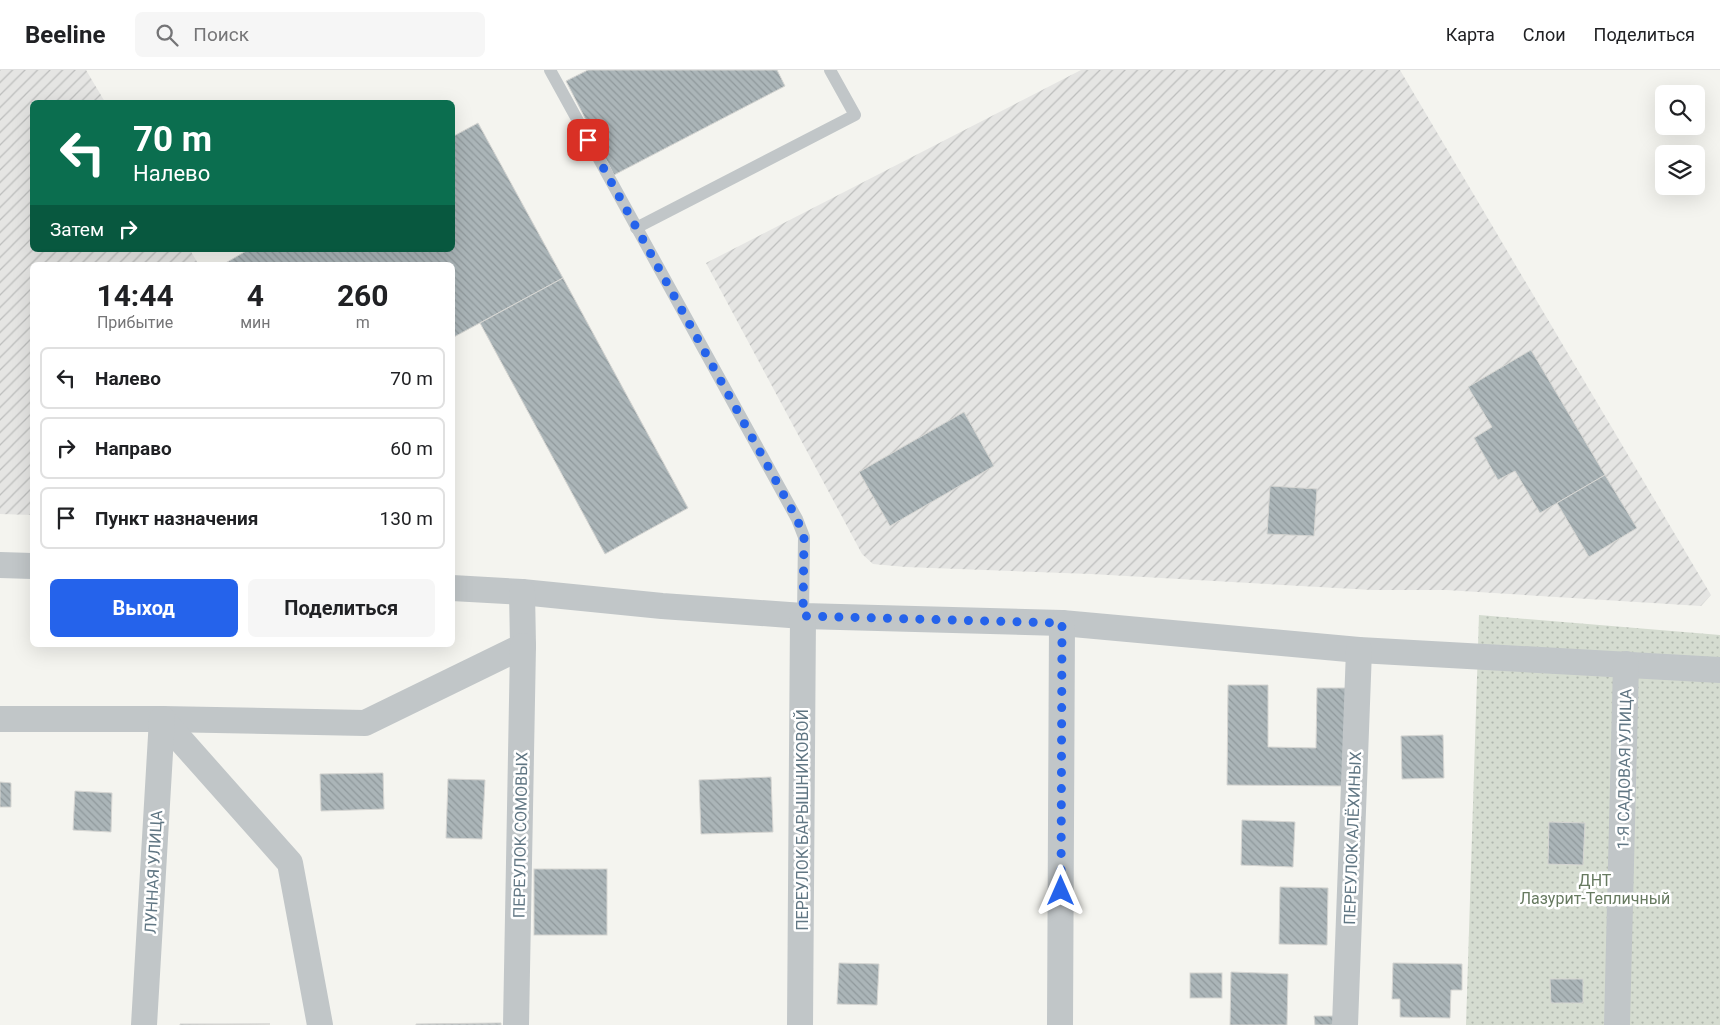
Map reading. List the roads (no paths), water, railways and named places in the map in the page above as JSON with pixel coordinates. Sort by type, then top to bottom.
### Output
[{"type":"street","points":[[0,565],[30,566]]},
{"type":"street","points":[[455,588],[522,592],[662,606],[803,616],[1062,623],[1360,650],[1720,670]]},
{"type":"street","name":"ПЕРЕУЛОК СОМОВЫХ","points":[[516,1025],[523,646],[522,592]]},
{"type":"street","name":"ПЕРЕУЛОК БАРЫШНИКОВОЙ","points":[[800,1025],[803,616]]},
{"type":"street","points":[[1060,1025],[1062,623]]},
{"type":"street","points":[[0,719],[162,719],[365,723],[523,646]]},
{"type":"street","name":"ПЕРЕУЛОК АЛЁХИНЫХ","points":[[1345,1025],[1360,650]]},
{"type":"street","name":"1-Я САДОВАЯ УЛИЦА","points":[[1617,1025],[1626,664]]},
{"type":"street","points":[[162,719],[290,863],[320,1025]]},
{"type":"street","name":"ЛУННАЯ УЛИЦА","points":[[144,1025],[162,719]]},
{"type":"lane","points":[[550,70],[797,519],[804,537],[803,616]]},
{"type":"lane","points":[[636,228],[855,115],[830,70]]},
{"type":"park label","name":"ДНТ Лазурит-Тепличный","points":[[1595,889]]}]
